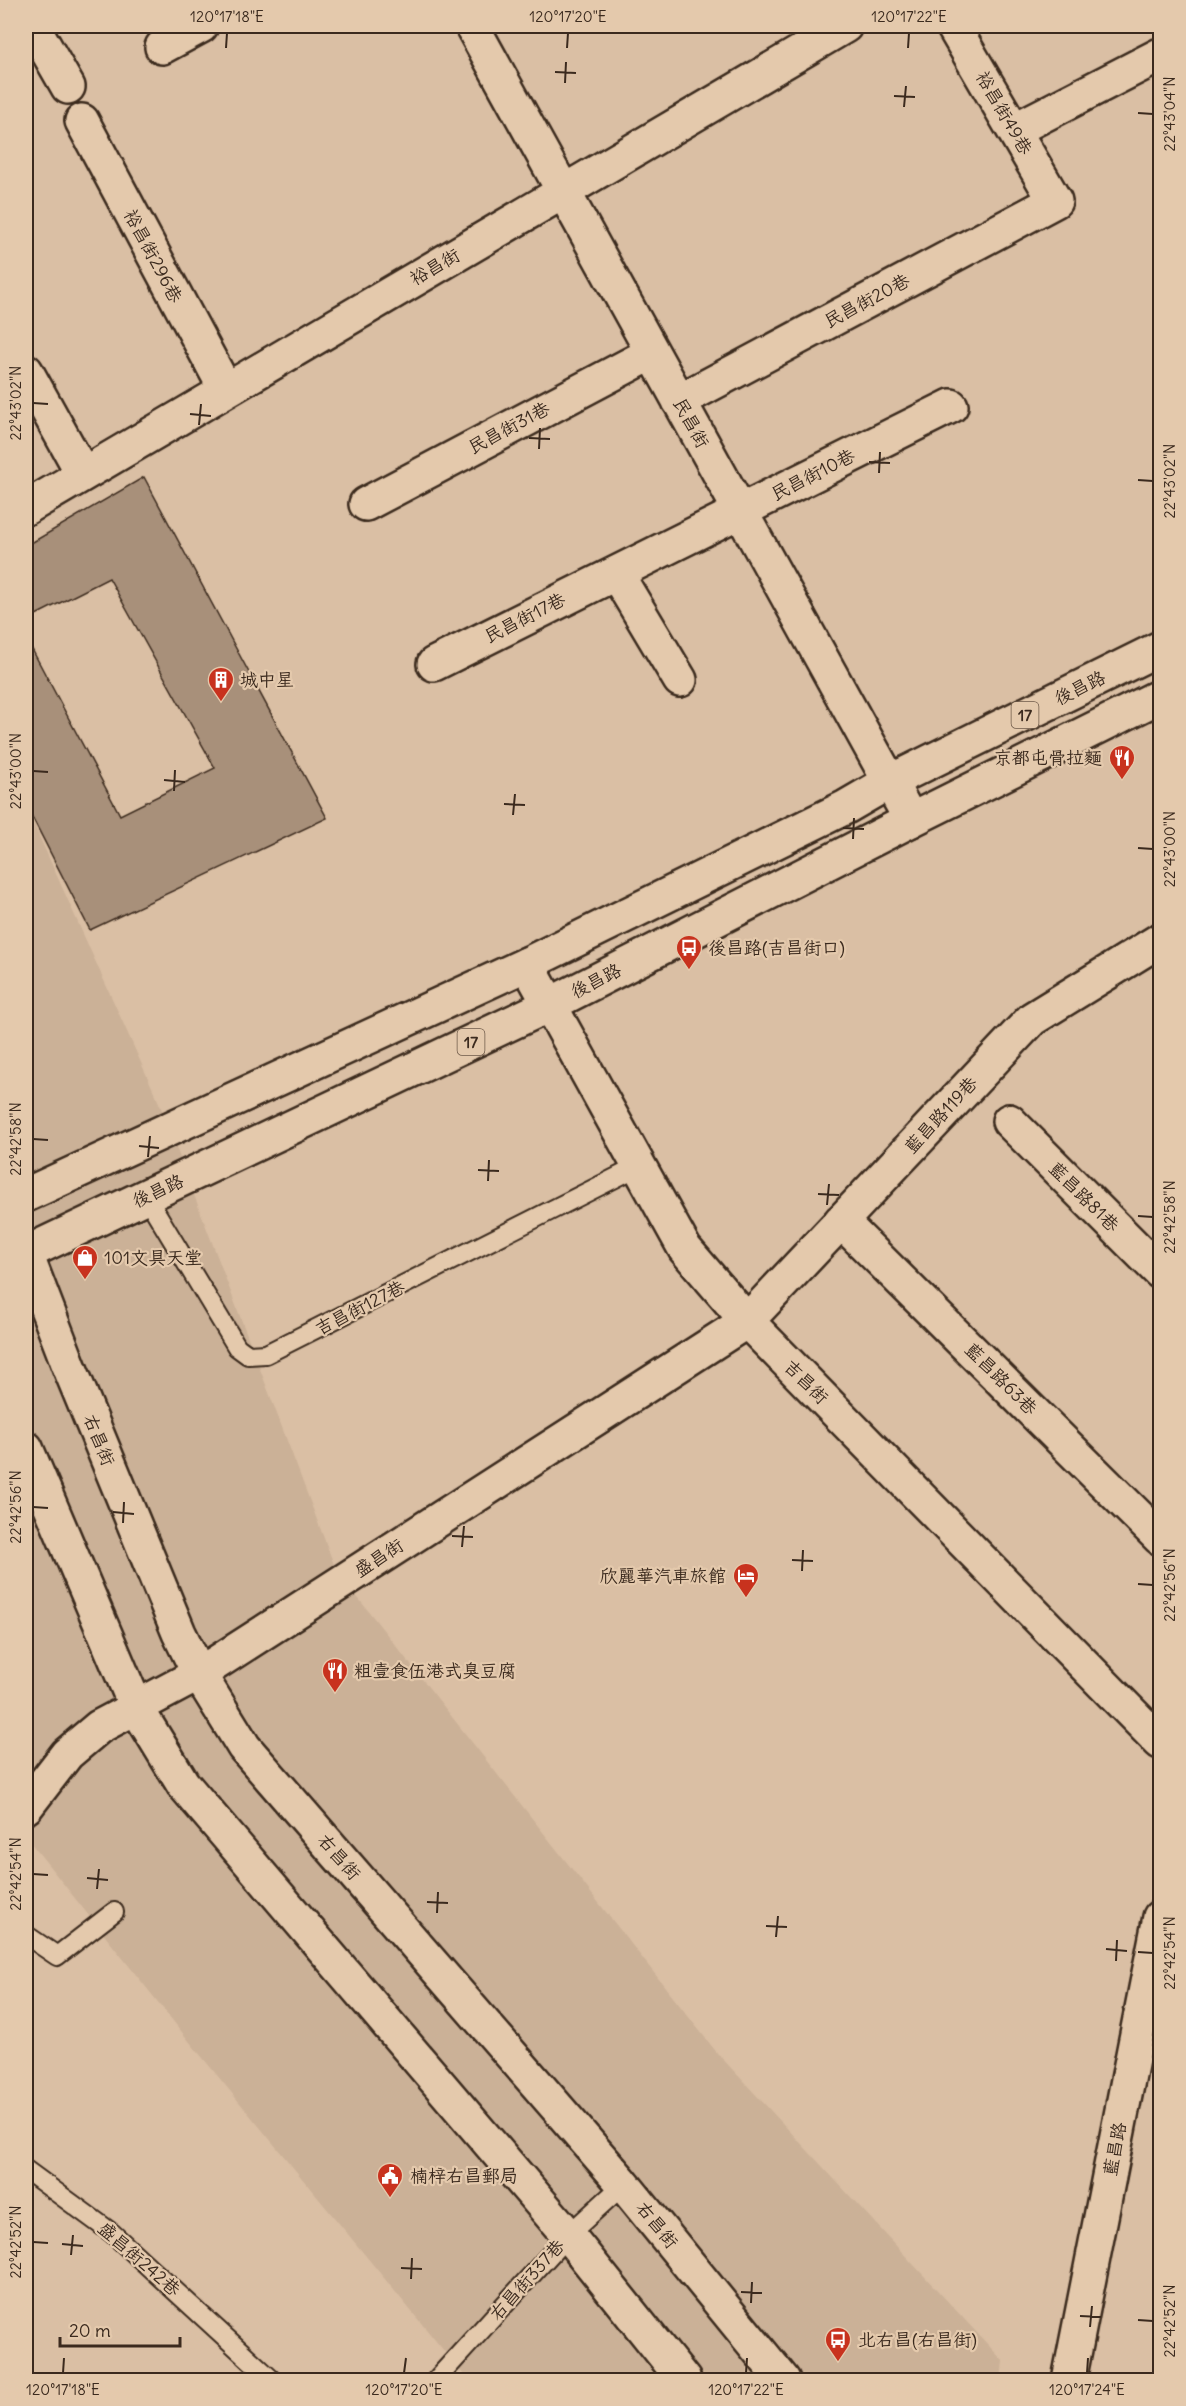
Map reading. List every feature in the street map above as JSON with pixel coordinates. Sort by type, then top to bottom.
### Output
[{"type":"street","points":[[33,26],[68,87]]},
{"type":"street","points":[[162,47],[201,26]]},
{"type":"street","name":"民昌街","points":[[472,26],[910,820]]},
{"type":"street","name":"裕昌街","points":[[26,508],[845,26]]},
{"type":"street","name":"裕昌街49巷","points":[[953,26],[1054,201]]},
{"type":"street","points":[[1014,130],[1161,55]]},
{"type":"street","name":"裕昌街296巷","points":[[82,121],[226,390]]},
{"type":"street","name":"民昌街20巷","points":[[679,401],[1054,201]]},
{"type":"street","name":"民昌街31巷","points":[[366,504],[652,353]]},
{"type":"street","points":[[26,371],[83,474]]},
{"type":"street","name":"民昌街10巷","points":[[740,512],[951,406]]},
{"type":"street","name":"民昌街17巷","points":[[434,664],[740,512]]},
{"type":"street","points":[[616,573],[680,680]]},
{"type":"street","name":"後昌路","points":[[26,1195],[527,964],[1161,648]]},
{"type":"street","name":"後昌路","points":[[26,1254],[549,1005],[910,820],[1161,696]]},
{"type":"street","name":"藍昌路119巷","points":[[747,1321],[1032,1019],[1161,940]]},
{"type":"street","name":"吉昌街","points":[[527,964],[685,1249],[747,1321],[1161,1742]]},
{"type":"street","name":"藍昌路81巷","points":[[1009,1121],[1161,1272]]},
{"type":"street","name":"藍昌路63巷","points":[[841,1221],[1161,1538]]},
{"type":"street","name":"右昌街","points":[[26,1254],[69,1366],[199,1674],[244,1748],[624,2184],[783,2380]]},
{"type":"street","name":"盛昌街","points":[[26,1807],[67,1754],[99,1727],[199,1674],[747,1321]]},
{"type":"street","points":[[26,1448],[136,1707],[183,1784],[568,2235],[684,2380]]},
{"type":"street","name":"藍昌路","points":[[1070,2380],[1161,1917]]},
{"type":"lane","name":"吉昌街127巷","points":[[146,1196],[237,1347],[249,1354],[266,1354],[639,1166]]},
{"type":"lane","points":[[26,1935],[57,1956],[114,1912]]},
{"type":"lane","name":"盛昌街242巷","points":[[26,2170],[112,2233],[272,2380]]},
{"type":"lane","name":"右昌街337巷","points":[[436,2380],[568,2235],[624,2184]]},
{"type":"shaded area","points":[[26,807],[160,1105],[336,1570],[718,2054],[1003,2361],[1001,2380],[468,2380],[193,2046],[26,1837]]},
{"type":"building","name":"城中星","points":[[144,477],[327,818],[90,930],[26,805],[26,638],[120,815],[215,768],[109,578],[26,620],[26,546]]},
{"type":"place","name":"城中星","points":[[221,703]]},
{"type":"place","name":"京都屯骨拉麵","points":[[1122,781]]},
{"type":"place","name":"後昌路(吉昌街口)","points":[[689,971]]},
{"type":"place","name":"101文具天堂","points":[[85,1281]]},
{"type":"place","name":"欣麗華汽車旅館","points":[[746,1599]]},
{"type":"place","name":"粗壹食伍港式臭豆腐","points":[[335,1694]]},
{"type":"place","name":"楠梓右昌郵局","points":[[390,2199]]},
{"type":"place","name":"北右昌(右昌街)","points":[[838,2363]]}]
